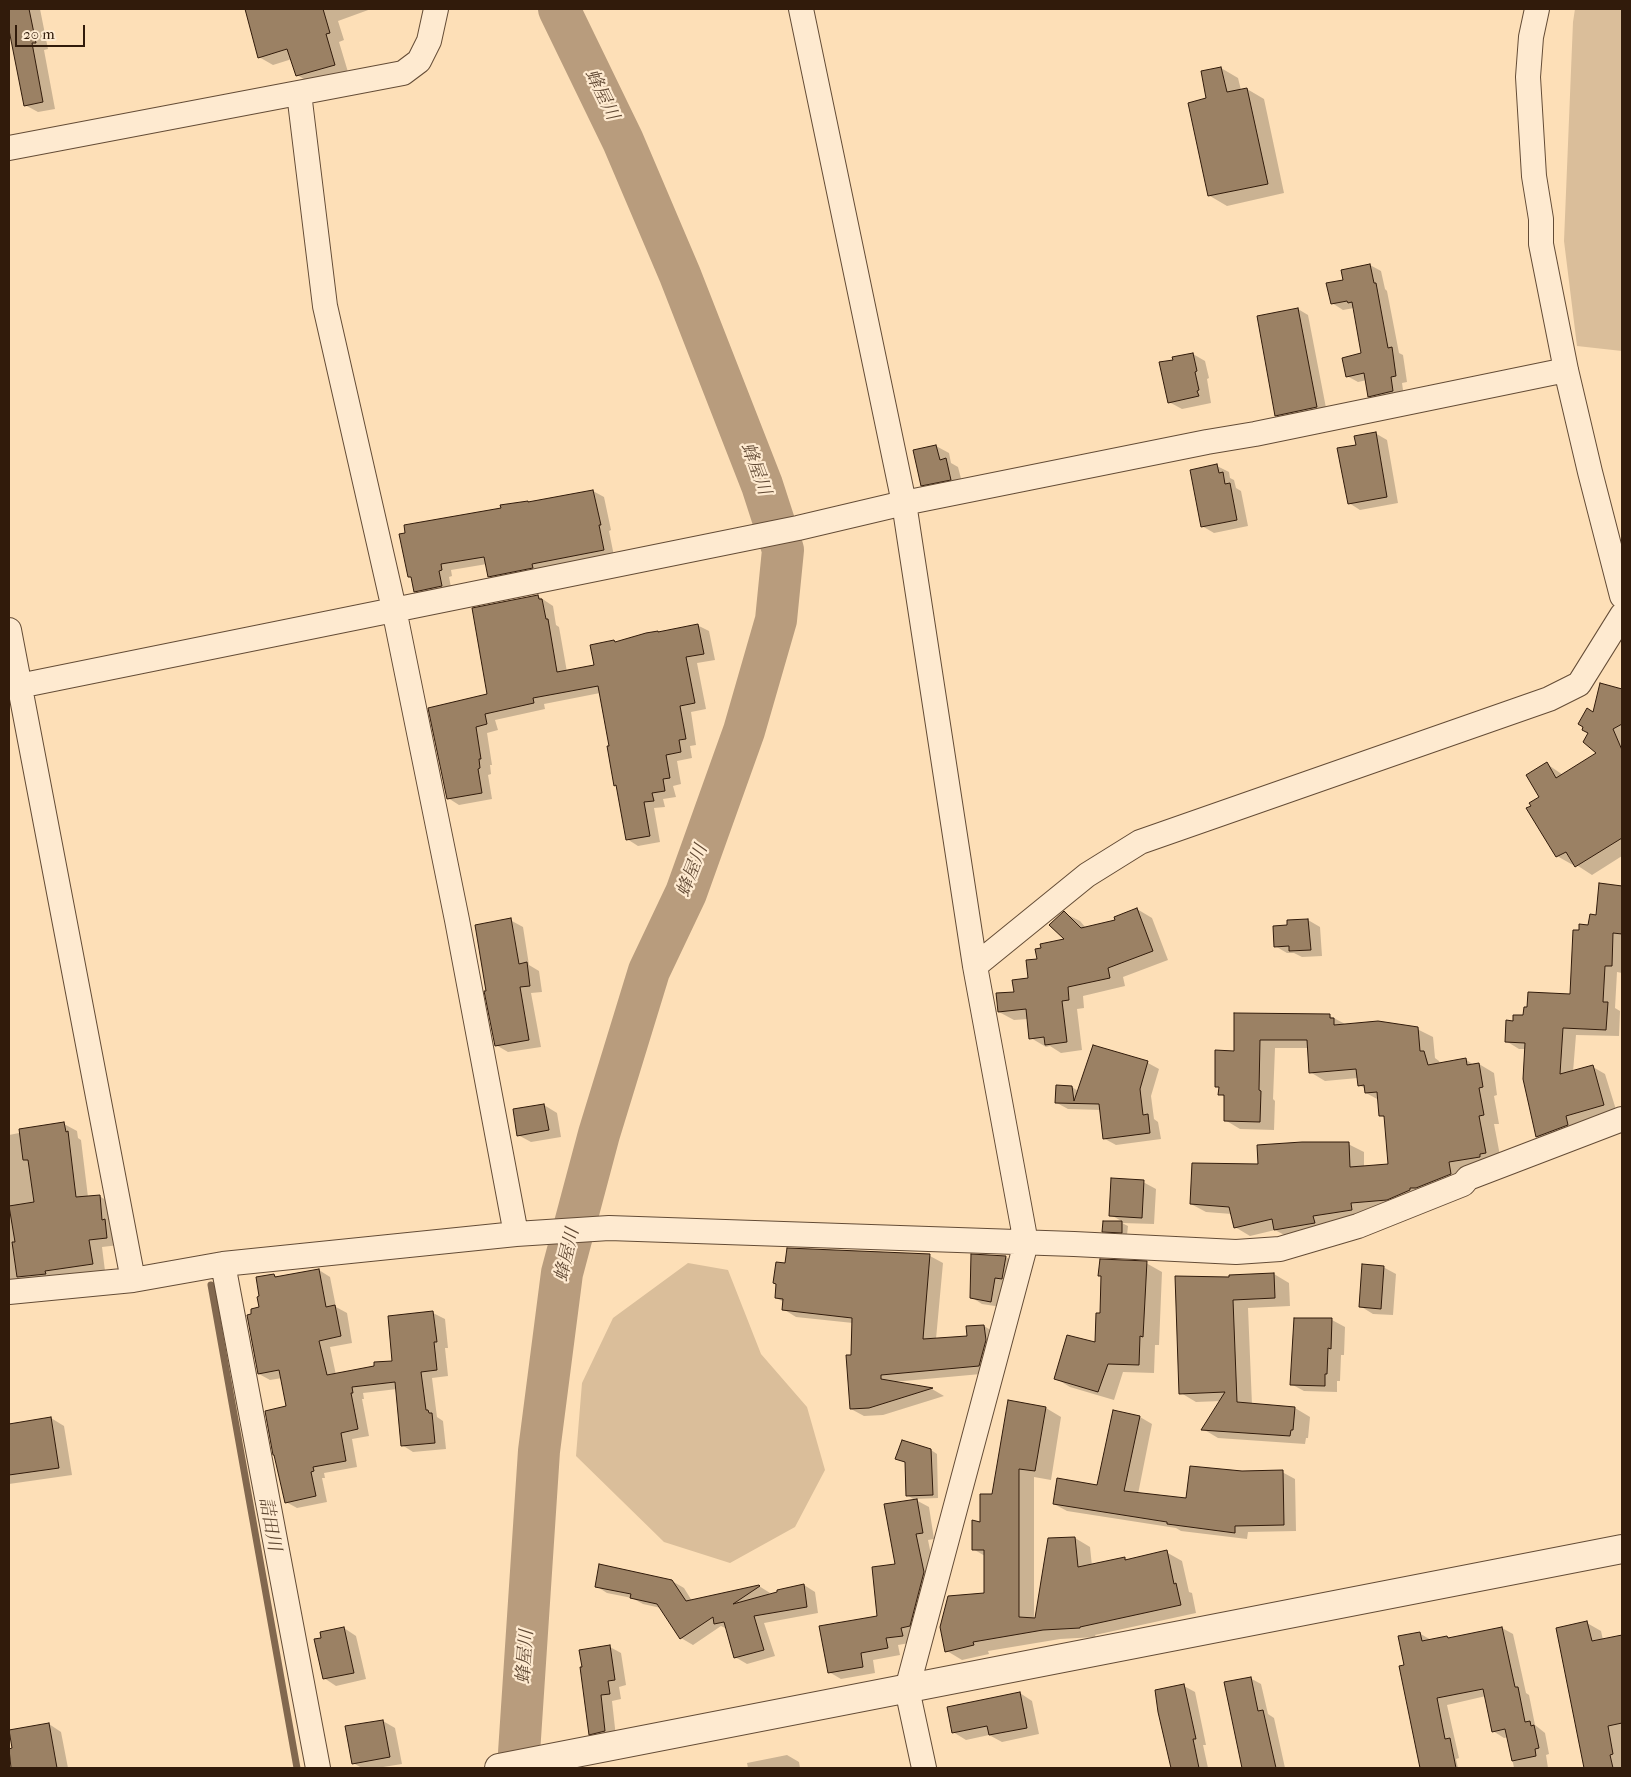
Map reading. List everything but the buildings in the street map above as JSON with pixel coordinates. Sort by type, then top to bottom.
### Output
[{"type":"street","points":[[9,148],[403,73],[419,61],[429,41],[436,9]]},
{"type":"street","points":[[801,9],[904,503],[975,966],[1026,1243],[907,1690],[924,1768]]},
{"type":"street","points":[[1536,9],[1531,37],[1528,77],[1534,176],[1541,219],[1541,244],[1566,370],[1622,596]]},
{"type":"street","points":[[300,92],[326,306],[394,609],[457,920],[527,1233]]},
{"type":"street","points":[[19,686],[798,528],[904,503],[1566,370]]},
{"type":"street","points":[[975,966],[1087,875],[1140,842],[1549,699],[1579,684],[1622,614]]},
{"type":"street","points":[[9,630],[133,1280]]},
{"type":"street","points":[[9,1292],[133,1280],[223,1264],[527,1233],[608,1228],[1236,1252],[1280,1249],[1358,1226],[1463,1184],[1468,1178],[1622,1119]]},
{"type":"street","points":[[223,1264],[318,1768]]},
{"type":"street","points":[[499,1768],[907,1690],[1622,1549]]},
{"type":"shaded area","points":[[1575,9],[1622,9],[1622,351],[1577,346],[1564,241]]},
{"type":"shaded area","points":[[688,1263],[728,1270],[761,1354],[807,1407],[825,1470],[795,1527],[730,1563],[664,1542],[576,1456],[582,1383],[613,1318]]},
{"type":"waterway","name":"蜂屋川","points":[[518,1768],[539,1451],[562,1273],[599,1134],[649,971],[686,893],[744,731],[776,620],[783,550],[762,485],[680,275],[623,141],[559,9]]},
{"type":"waterway","name":"詰田川","points":[[211,1285],[297,1768]]}]
